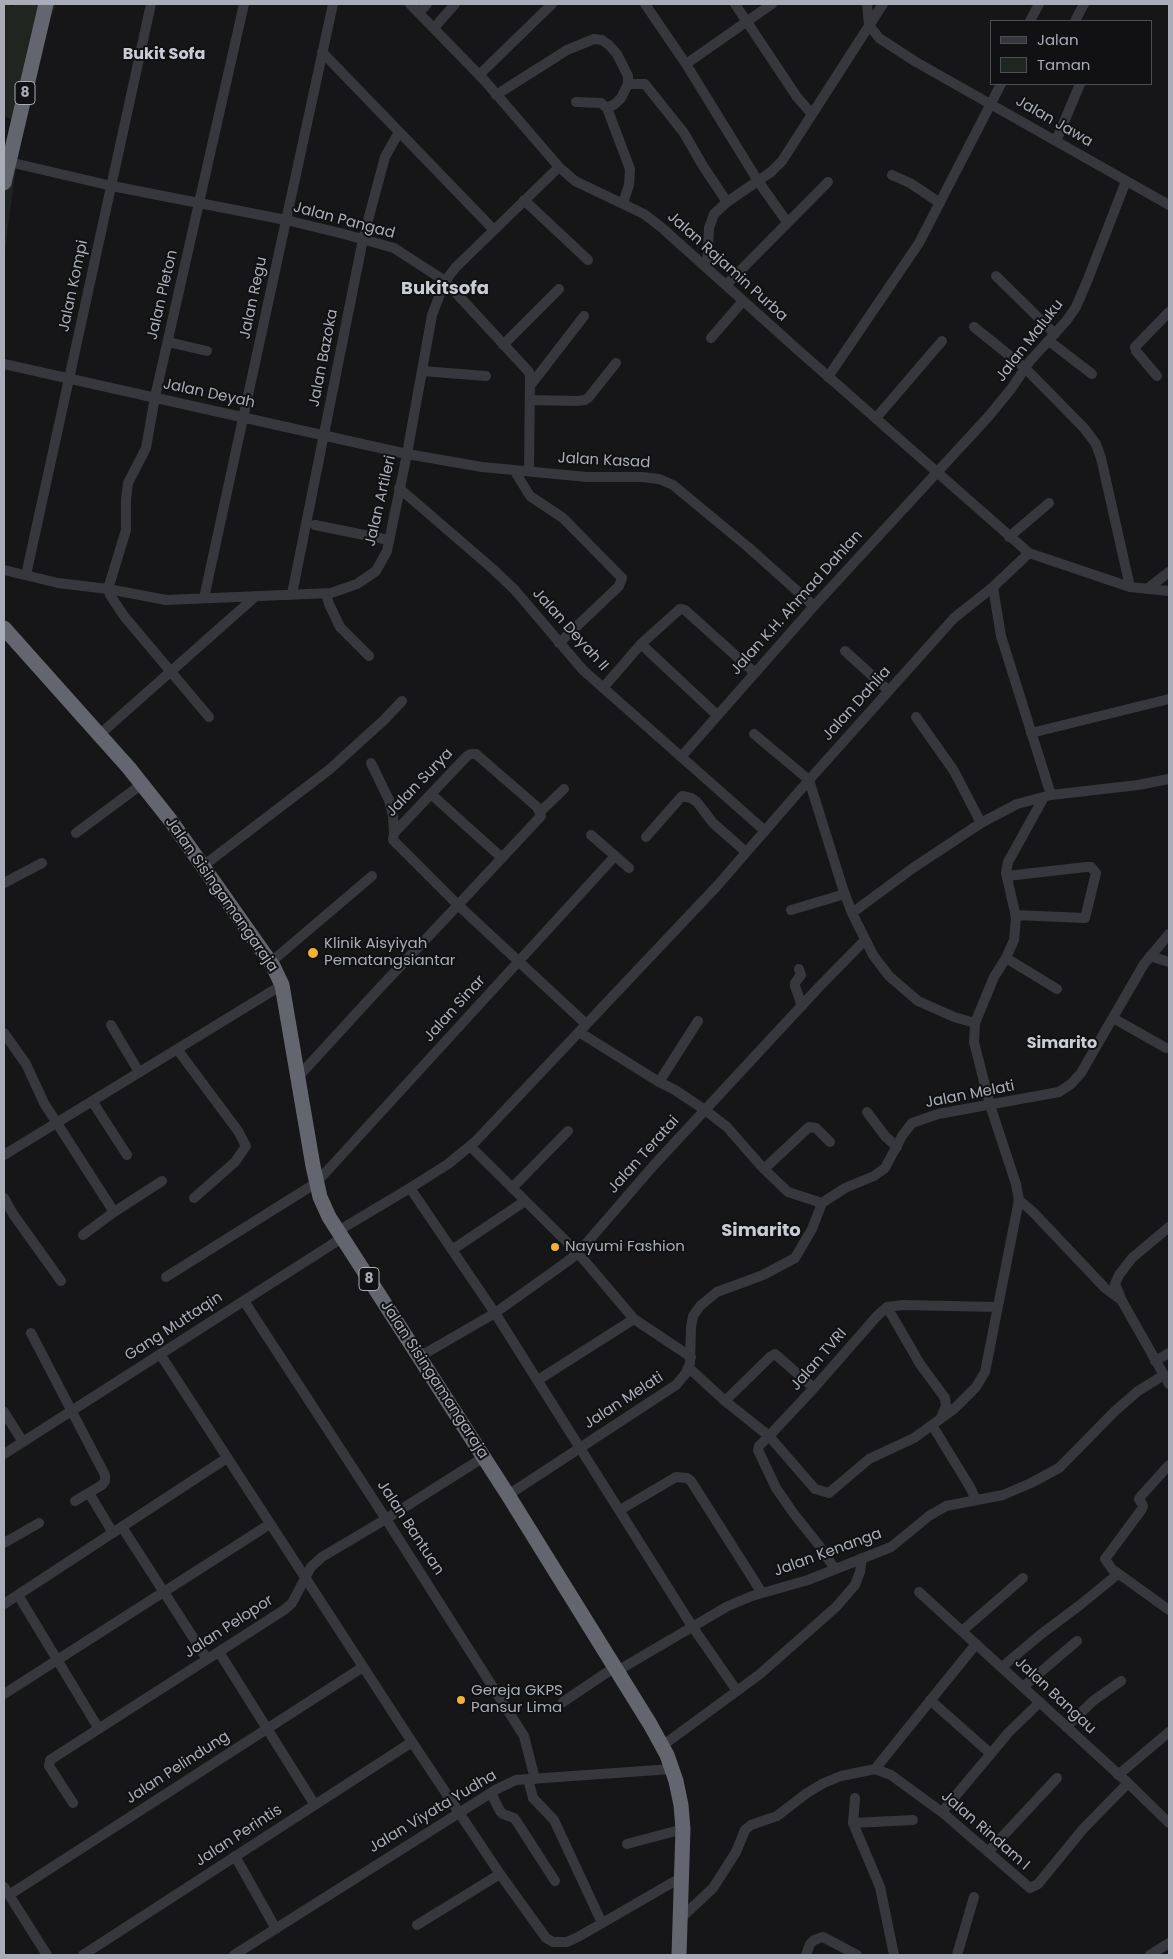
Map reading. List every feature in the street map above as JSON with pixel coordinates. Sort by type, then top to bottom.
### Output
[{"type":"highway","name":"8","points":[[4,183],[46,4]]},
{"type":"highway","name":"Jalan Sisingamangaraja","points":[[4,628],[142,784],[170,820],[271,962],[282,985],[316,1183],[329,1217],[484,1457],[616,1669],[662,1746],[672,1770],[681,1806],[683,1829],[679,1955]]},
{"type":"street","name":"Jalan Kompi","points":[[26,575],[151,4]]},
{"type":"street","name":"Jalan Pleton","points":[[108,589],[126,530],[128,483],[146,448],[155,397],[244,4]]},
{"type":"street","name":"Jalan Regu","points":[[204,598],[333,4]]},
{"type":"street","name":"Jalan Rajamin Purba","points":[[410,4],[479,75],[558,167],[575,180],[644,214],[661,227],[828,377],[1029,553]]},
{"type":"street","points":[[419,13],[427,4]]},
{"type":"street","points":[[434,28],[455,4]]},
{"type":"street","points":[[479,75],[552,4]]},
{"type":"street","points":[[645,4],[686,64],[758,181],[787,222]]},
{"type":"street","points":[[735,4],[797,97],[811,113]]},
{"type":"street","points":[[686,64],[772,4]]},
{"type":"street","points":[[867,4],[868,25]]},
{"type":"street","points":[[707,268],[709,228],[714,214],[727,202],[771,172],[782,161],[811,113],[883,4]]},
{"type":"street","points":[[1031,20],[1039,4]]},
{"type":"street","points":[[1076,20],[1084,4]]},
{"type":"street","name":"Jalan Jawa","points":[[868,25],[878,38],[916,62],[1169,205]]},
{"type":"street","points":[[496,95],[567,50],[594,39],[602,40],[617,54],[628,76],[628,84],[620,98],[615,104],[607,108]]},
{"type":"street","points":[[322,52],[494,230]]},
{"type":"street","points":[[628,84],[645,84],[684,133],[727,202]]},
{"type":"street","points":[[828,377],[919,243],[1001,85]]},
{"type":"street","points":[[1056,141],[1080,85]]},
{"type":"street","points":[[576,102],[601,103],[607,108],[630,169],[623,203]]},
{"type":"street","name":"Jalan Bazoka","points":[[292,594],[363,239],[385,157],[399,132]]},
{"type":"street","name":"Jalan Pangad","points":[[9,162],[112,186],[286,220],[394,248],[445,281],[529,372],[529,471]]},
{"type":"street","name":"Jalan Artileri","points":[[4,570],[58,583],[108,589],[166,600],[326,594],[357,584],[376,571],[387,551],[432,315],[445,281],[456,266],[558,167]]},
{"type":"street","points":[[892,175],[940,203]]},
{"type":"street","name":"Jalan Maluku","points":[[937,471],[988,417],[1076,307],[1126,181]]},
{"type":"street","points":[[726,285],[828,182]]},
{"type":"street","points":[[524,200],[588,260]]},
{"type":"street","points":[[996,276],[1052,337],[1092,374]]},
{"type":"street","points":[[503,345],[559,289]]},
{"type":"street","points":[[710,338],[743,301]]},
{"type":"street","points":[[1157,376],[1136,351],[1135,347],[1138,342],[1160,324],[1169,312]]},
{"type":"street","points":[[530,387],[584,316]]},
{"type":"street","points":[[974,327],[1026,368],[1084,428],[1096,444],[1101,458],[1130,587]]},
{"type":"street","points":[[876,418],[942,341]]},
{"type":"street","points":[[168,342],[207,350]]},
{"type":"street","points":[[530,400],[585,400],[616,363]]},
{"type":"street","name":"Jalan Deyah","points":[[4,364],[407,454]]},
{"type":"street","points":[[422,371],[486,376]]},
{"type":"street","name":"Jalan Kasad","points":[[407,454],[514,470],[587,477],[642,477],[659,479],[673,485],[748,547],[814,606]]},
{"type":"street","points":[[514,470],[530,496],[563,518],[622,578],[619,586],[559,643]]},
{"type":"street","name":"Jalan K.H. Ahmad Dahlan","points":[[681,757],[814,606],[937,471]]},
{"type":"street","name":"Jalan Deyah II","points":[[400,488],[514,589],[583,670],[765,831]]},
{"type":"street","points":[[1009,537],[1048,502]]},
{"type":"street","points":[[314,525],[389,540]]},
{"type":"street","points":[[1029,553],[1130,587],[1169,591]]},
{"type":"street","name":"Jalan Dahlia","points":[[579,1032],[717,886],[954,618],[993,587],[1029,553]]},
{"type":"street","points":[[1148,589],[1169,572]]},
{"type":"street","points":[[688,1368],[725,1401],[770,1436],[815,1489],[827,1494],[832,1492],[869,1459],[914,1438],[954,1409],[976,1386],[985,1372],[1019,1200],[1016,1184],[990,1105],[974,1042],[975,1023],[994,977],[1006,958],[1014,940],[1015,915],[1007,876],[1008,862],[1048,796],[1032,734],[1001,636],[993,587]]},
{"type":"street","points":[[108,589],[124,616],[210,717]]},
{"type":"street","points":[[326,594],[340,627],[369,656]]},
{"type":"street","points":[[99,735],[256,596]]},
{"type":"street","points":[[603,688],[641,644],[676,611],[682,608],[755,673]]},
{"type":"street","points":[[641,644],[717,716]]},
{"type":"street","points":[[845,651],[889,691]]},
{"type":"street","points":[[1032,734],[1169,700]]},
{"type":"street","points":[[202,866],[330,769],[402,701]]},
{"type":"street","points":[[916,717],[954,771],[982,823]]},
{"type":"street","points":[[754,734],[809,780],[852,913],[865,940],[889,976],[918,1001],[954,1017],[975,1023]]},
{"type":"street","name":"Jalan Surya","points":[[458,904],[393,840],[394,833],[471,754],[476,754],[540,812]]},
{"type":"street","points":[[371,763],[389,800],[393,816],[394,833]]},
{"type":"street","points":[[852,913],[913,868],[982,823],[1017,804],[1048,796],[1169,780]]},
{"type":"street","points":[[76,833],[142,784]]},
{"type":"street","points":[[298,1077],[502,858],[540,816],[540,812],[564,789]]},
{"type":"street","points":[[431,794],[502,858]]},
{"type":"street","points":[[646,837],[682,796],[697,802],[713,823],[746,852]]},
{"type":"street","points":[[592,835],[629,868]]},
{"type":"street","name":"Jalan Sinar","points":[[166,1277],[316,1183],[615,856]]},
{"type":"street","points":[[4,883],[42,863]]},
{"type":"street","points":[[1007,876],[1086,867],[1093,868],[1096,873],[1087,916],[1084,919],[1059,916],[1015,915]]},
{"type":"street","points":[[271,962],[372,876]]},
{"type":"street","points":[[791,910],[845,894]]},
{"type":"street","points":[[458,904],[586,1024]]},
{"type":"street","name":"Jalan Melati","points":[[508,1495],[676,1385],[688,1368],[692,1357],[691,1327],[693,1316],[700,1306],[717,1292],[763,1275],[795,1258],[812,1229],[822,1203],[846,1188],[874,1176],[886,1168],[902,1136],[912,1123],[922,1118],[1059,1092],[1070,1084],[1081,1073],[1150,956],[1169,934]]},
{"type":"street","name":"Jalan Teratai","points":[[419,1358],[495,1313],[578,1253],[654,1165],[865,940]]},
{"type":"street","points":[[1150,956],[1169,962]]},
{"type":"street","points":[[1006,958],[1057,989]]},
{"type":"street","points":[[799,969],[801,975],[795,986],[802,1006]]},
{"type":"street","points":[[4,1155],[282,985]]},
{"type":"street","points":[[1113,1018],[1166,1048]]},
{"type":"street","points":[[659,1082],[698,1021]]},
{"type":"street","points":[[111,1026],[139,1072]]},
{"type":"street","points":[[579,1032],[706,1110],[727,1127],[764,1169],[788,1192],[822,1203]]},
{"type":"street","name":"Gang Muttaqin","points":[[4,1454],[244,1301],[340,1234],[448,1164],[470,1146],[579,1032]]},
{"type":"street","points":[[4,1033],[26,1064],[44,1103],[114,1212]]},
{"type":"street","points":[[177,1049],[238,1131],[246,1146],[235,1162],[194,1198]]},
{"type":"street","points":[[92,1101],[127,1155]]},
{"type":"street","points":[[868,1112],[885,1136],[897,1147]]},
{"type":"street","points":[[764,1169],[809,1127],[816,1128],[830,1142]]},
{"type":"street","points":[[512,1188],[568,1131]]},
{"type":"street","points":[[470,1146],[578,1253],[634,1319],[692,1357]]},
{"type":"street","points":[[84,1235],[114,1212],[162,1181]]},
{"type":"street","points":[[410,1188],[495,1313],[692,1626],[737,1692]]},
{"type":"street","points":[[4,1198],[16,1219],[61,1281]]},
{"type":"street","points":[[1019,1200],[1033,1212],[1106,1288],[1122,1301]]},
{"type":"street","points":[[452,1250],[525,1201]]},
{"type":"street","points":[[1167,1379],[1122,1301],[1115,1284],[1119,1275],[1132,1258],[1169,1227]]},
{"type":"street","name":"Jalan Bantuan","points":[[244,1301],[524,1736],[532,1779],[533,1798],[554,1820],[602,1923]]},
{"type":"street","points":[[941,1418],[946,1406],[945,1398],[920,1364],[887,1307],[903,1305],[998,1306]]},
{"type":"street","name":"Jalan TVRI","points":[[835,1569],[776,1488],[758,1450],[887,1307]]},
{"type":"street","points":[[538,1380],[634,1319]]},
{"type":"street","points":[[31,1332],[105,1475],[105,1481],[102,1485],[75,1502]]},
{"type":"street","points":[[1155,1361],[1169,1353]]},
{"type":"street","points":[[160,1354],[412,1742],[500,1874],[546,1938],[553,1942],[567,1942],[682,1877]]},
{"type":"street","points":[[725,1401],[775,1354],[814,1388]]},
{"type":"street","name":"Jalan Kenanga","points":[[563,1702],[616,1669],[728,1606],[762,1593],[808,1580],[891,1547],[929,1516],[946,1506],[1003,1495],[1031,1483],[1059,1468],[1115,1411],[1138,1391],[1167,1379]]},
{"type":"street","points":[[4,1412],[22,1442]]},
{"type":"street","points":[[932,1425],[976,1500]]},
{"type":"street","name":"Jalan Pelopor","points":[[73,1803],[49,1766],[50,1760],[284,1610],[292,1603],[304,1577],[311,1567],[322,1557],[484,1457]]},
{"type":"street","points":[[4,1604],[228,1458]]},
{"type":"street","points":[[1169,1465],[1141,1496],[1139,1499],[1143,1506],[1142,1509],[1105,1559],[1107,1564],[1118,1574],[1169,1610]]},
{"type":"street","points":[[620,1510],[676,1477],[687,1478],[691,1481],[762,1593]]},
{"type":"street","points":[[89,1493],[164,1592],[207,1659]]},
{"type":"street","points":[[4,1543],[39,1523]]},
{"type":"street","points":[[4,1694],[270,1524]]},
{"type":"street","points":[[662,1746],[765,1670],[842,1601],[851,1591],[858,1577],[862,1558]]},
{"type":"street","points":[[1002,1667],[1118,1574]]},
{"type":"street","points":[[962,1631],[1023,1578]]},
{"type":"street","name":"Jalan Bangau","points":[[919,1592],[1128,1783],[1169,1823]]},
{"type":"street","points":[[18,1595],[99,1729]]},
{"type":"street","points":[[1023,1687],[1077,1641]]},
{"type":"street","points":[[680,1919],[713,1888],[736,1852],[745,1830],[751,1825],[777,1816],[807,1793],[824,1783],[841,1776],[875,1768],[976,1644]]},
{"type":"street","points":[[218,1652],[315,1805]]},
{"type":"street","name":"Jalan Pelindung","points":[[6,1891],[363,1667]]},
{"type":"street","points":[[1066,1727],[1094,1701],[1121,1681]]},
{"type":"street","points":[[930,1700],[991,1754]]},
{"type":"street","points":[[942,1812],[1009,1732],[1040,1702]]},
{"type":"street","points":[[1118,1775],[1169,1732]]},
{"type":"street","name":"Jalan Perintis","points":[[83,1955],[412,1742]]},
{"type":"street","name":"Jalan Rindam I","points":[[875,1768],[891,1775],[942,1812],[1026,1886],[1034,1887],[1083,1829],[1128,1783]]},
{"type":"street","name":"Jalan Viyata Yudha","points":[[234,1955],[459,1812],[516,1780],[672,1770]]},
{"type":"street","points":[[988,1852],[1057,1778]]},
{"type":"street","points":[[491,1793],[500,1811],[514,1818],[517,1822],[555,1881]]},
{"type":"street","points":[[855,1798],[853,1822],[880,1887],[894,1955]]},
{"type":"street","points":[[853,1822],[913,1820]]},
{"type":"street","points":[[627,1844],[683,1829]]},
{"type":"street","points":[[235,1856],[276,1929]]},
{"type":"street","points":[[417,1925],[500,1874]]},
{"type":"street","points":[[6,1891],[47,1955]]},
{"type":"street","points":[[957,1955],[974,1897]]},
{"type":"street","points":[[806,1955],[810,1944],[814,1940],[823,1937],[857,1955]]},
{"type":"street","points":[[1150,1955],[1169,1943]]},
{"type":"green space","points":[[4,4],[13,6],[14,4],[56,4],[11,119],[4,116]]},
{"type":"green space","points":[[4,148],[18,151],[4,257]]},
{"type":"place","name":"Klinik Aisyiyah Pematangsiantar","points":[[313,953]]},
{"type":"place","name":"Nayumi Fashion","points":[[555,1247]]},
{"type":"place","name":"Gereja GKPS Pansur Lima","points":[[461,1700]]},
{"type":"district","name":"Bukit Sofa","points":[[164,55]]},
{"type":"district","name":"Bukitsofa","points":[[445,289]]},
{"type":"district","name":"Simarito","points":[[1062,1044]]},
{"type":"district","name":"Simarito","points":[[761,1231]]}]
